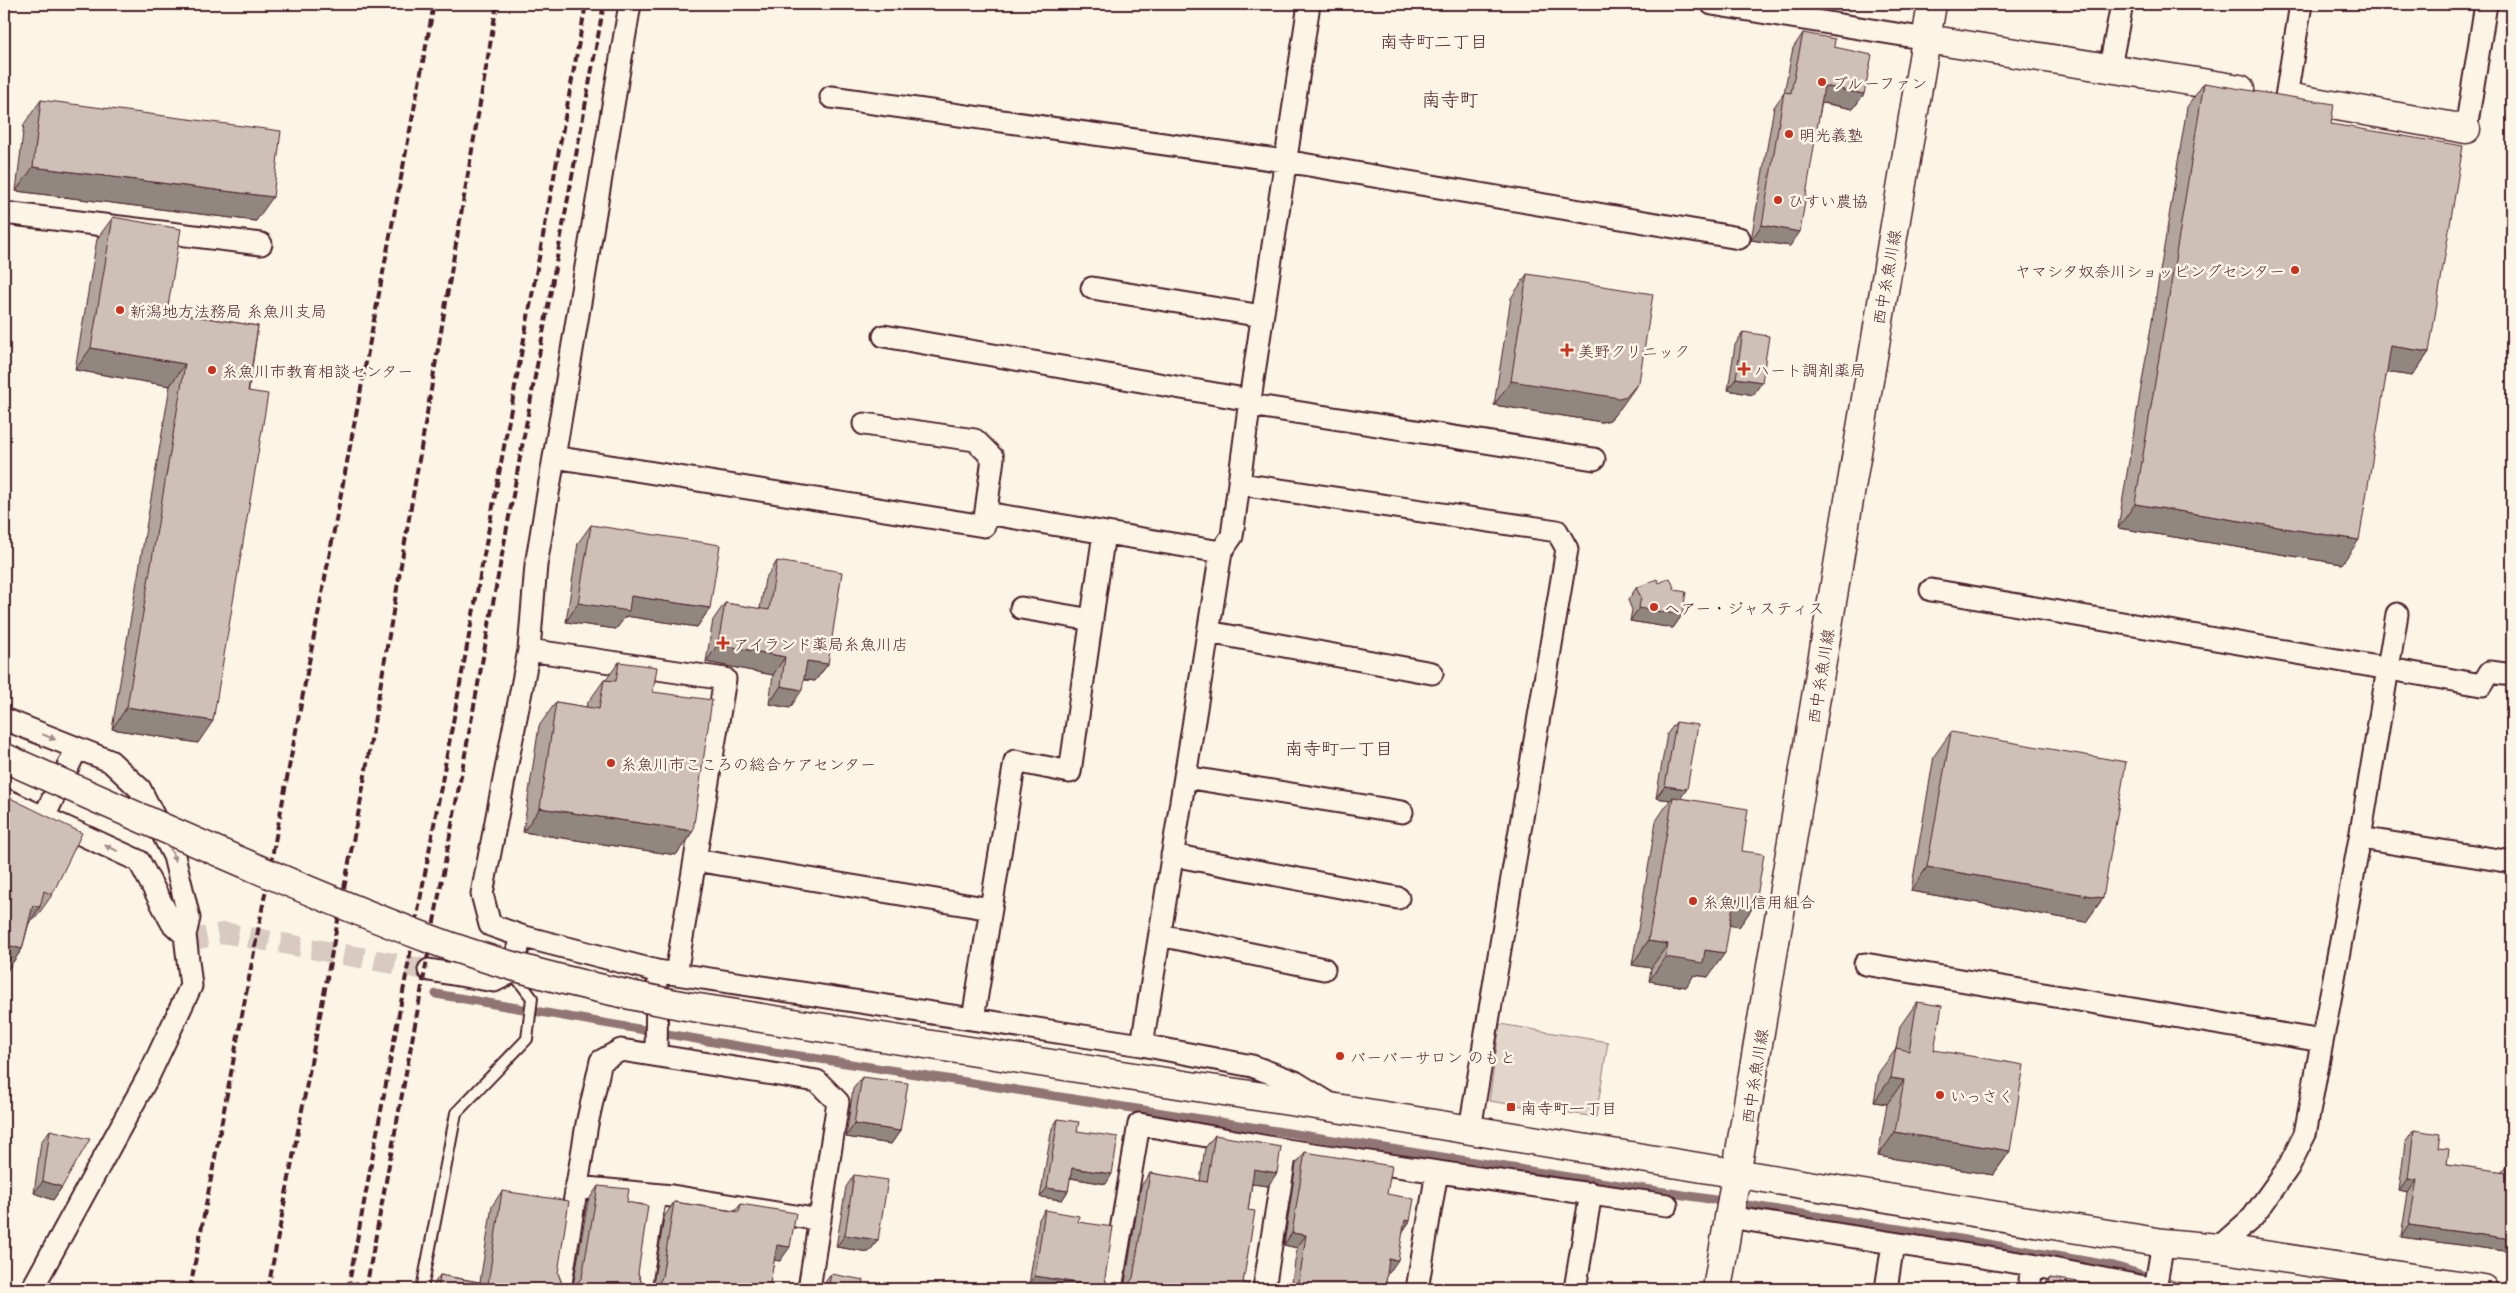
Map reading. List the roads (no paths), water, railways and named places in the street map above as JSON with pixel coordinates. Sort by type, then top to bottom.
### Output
[{"type":"street","points":[[630,4],[536,565],[529,650],[482,894],[490,925],[521,936],[666,973],[1142,1045],[1252,1066],[1294,1082],[1336,1108]]},
{"type":"street","points":[[1142,1045],[1221,552],[1232,536],[1262,316],[1309,4]]},
{"type":"street","points":[[1712,4],[2110,67],[2466,129],[2486,4]]},
{"type":"street","name":"西中糸魚川線","points":[[1717,1289],[1738,1174],[1932,4]]},
{"type":"street","points":[[2110,67],[2122,4]]},
{"type":"street","points":[[2286,97],[2301,4]]},
{"type":"street","points":[[831,97],[1286,161],[1739,238]]},
{"type":"street","points":[[4,213],[261,244]]},
{"type":"street","points":[[1092,288],[1262,316]]},
{"type":"street","points":[[884,336],[1250,402],[1594,459]]},
{"type":"street","points":[[554,456],[984,526],[994,458],[974,440],[864,424]]},
{"type":"street","points":[[1240,484],[1557,531],[1567,549],[1470,1129]]},
{"type":"street","points":[[986,513],[1221,552]]},
{"type":"street","points":[[973,1019],[1015,761],[1070,772],[1104,533]]},
{"type":"street","points":[[1930,590],[2482,685],[2490,672],[2512,675]]},
{"type":"street","points":[[1021,608],[1092,620]]},
{"type":"street","points":[[2218,1248],[2253,1217],[2288,1168],[2305,1134],[2360,838],[2397,614]]},
{"type":"street","points":[[1208,632],[1432,673]]},
{"type":"street","points":[[529,650],[725,679],[695,860],[666,973],[656,1055]]},
{"type":"street","points":[[4,719],[110,762],[140,789],[174,856],[189,918],[185,935],[191,986],[149,1075],[32,1289]]},
{"type":"street","points":[[44,817],[77,748]]},
{"type":"street","points":[[4,758],[205,846],[431,940],[543,975],[612,992],[686,1006],[1470,1129],[2163,1243],[2218,1248],[2484,1289]]},
{"type":"street","points":[[1185,777],[1402,812]]},
{"type":"street","points":[[4,799],[139,861],[172,923],[185,935]]},
{"type":"street","points":[[2360,838],[2512,862]]},
{"type":"street","points":[[1172,855],[1398,898]]},
{"type":"street","points":[[695,860],[991,909]]},
{"type":"street","points":[[1160,935],[1324,969]]},
{"type":"street","points":[[430,970],[494,982],[512,972],[521,936]]},
{"type":"street","points":[[1865,964],[2322,1041]]},
{"type":"street","points":[[560,1289],[587,1124],[601,1061],[621,1050],[817,1081],[838,1102],[809,1289]]},
{"type":"street","points":[[1111,1289],[1139,1124],[1286,1150],[1667,1205]]},
{"type":"street","points":[[1264,1289],[1286,1150]]},
{"type":"street","points":[[1416,1289],[1437,1172]]},
{"type":"street","points":[[576,1187],[655,1195],[820,1220]]},
{"type":"street","points":[[1575,1289],[1592,1193]]},
{"type":"street","points":[[640,1289],[655,1195]]},
{"type":"street","points":[[1729,1217],[2032,1265],[2155,1289],[2163,1243]]},
{"type":"street","points":[[1886,1289],[1893,1244]]},
{"type":"street","points":[[2028,1289],[2032,1265]]},
{"type":"lane","points":[[422,1289],[456,1113],[527,1039],[532,998],[512,972]]},
{"type":"waterway","points":[[436,994],[731,1045],[1931,1234],[2114,1266],[2187,1289]]},
{"type":"tunnel","points":[[186,941],[225,933],[429,970]]},
{"type":"railway","points":[[190,1289],[434,4]]},
{"type":"railway","points":[[268,1289],[361,799],[497,4]]},
{"type":"railway","points":[[348,1289],[586,4]]},
{"type":"railway","points":[[366,1289],[604,4]]},
{"type":"place","name":"ブルーファン","points":[[1822,82]]},
{"type":"place","name":"明光義塾","points":[[1789,134]]},
{"type":"place","name":"ひすい農協","points":[[1778,200]]},
{"type":"place","name":"ヤマシタ奴奈川ショッピングセンター","points":[[2295,270]]},
{"type":"place","name":"新潟地方法務局 糸魚川支局","points":[[120,310]]},
{"type":"place","name":"美野クリニック","points":[[1567,350]]},
{"type":"place","name":"ハート調剤薬局","points":[[1744,369]]},
{"type":"place","name":"糸魚川市教育相談センター","points":[[212,370]]},
{"type":"place","name":"ヘアー・ジャスティス","points":[[1654,607]]},
{"type":"place","name":"アイランド薬局糸魚川店","points":[[723,643]]},
{"type":"place","name":"糸魚川市こころの総合ケアセンター","points":[[611,763]]},
{"type":"place","name":"糸魚川信用組合","points":[[1693,901]]},
{"type":"place","name":"バーバーサロン のもと","points":[[1340,1056]]},
{"type":"place","name":"いっさく","points":[[1940,1095]]},
{"type":"place","name":"南寺町一丁目","points":[[1511,1107]]},
{"type":"district","name":"南寺町二丁目","points":[[1434,41]]},
{"type":"district","name":"南寺町","points":[[1450,98]]},
{"type":"district","name":"南寺町一丁目","points":[[1339,748]]}]
